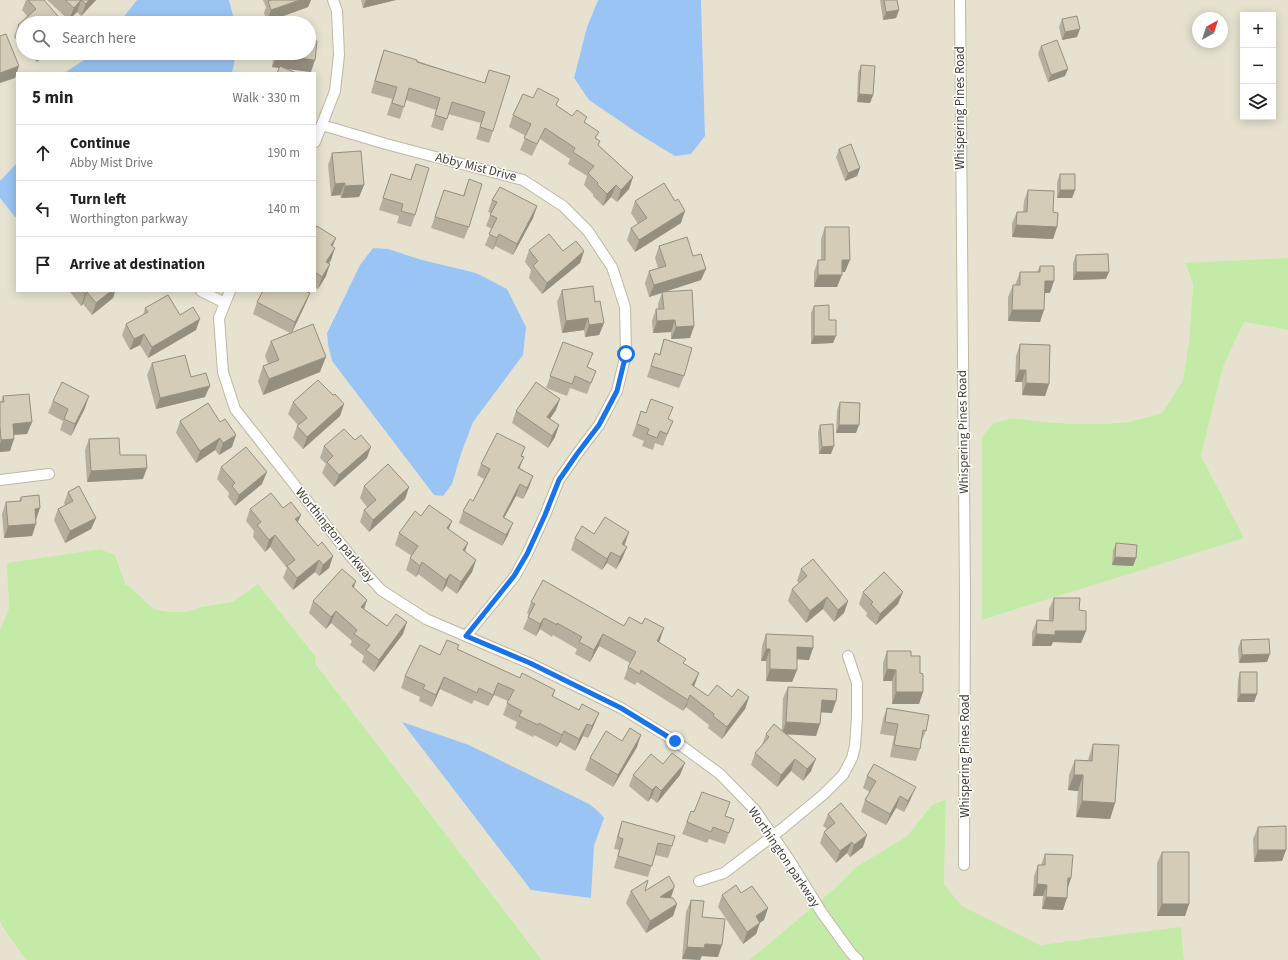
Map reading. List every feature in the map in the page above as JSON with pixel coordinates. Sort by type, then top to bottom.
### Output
[{"type":"street","points":[[316,140],[334,91],[339,55],[337,11],[333,0]]},
{"type":"street","name":"Whispering Pines Road","points":[[960,0],[965,595],[964,865]]},
{"type":"street","name":"Abby Mist Drive","points":[[322,125],[386,144],[523,180],[563,206],[588,231],[612,267],[626,307],[626,354],[617,391],[599,425],[559,480],[536,535],[514,576],[466,636]]},
{"type":"street","points":[[203,292],[225,303]]},
{"type":"street","name":"Worthington parkway","points":[[230,292],[219,318],[222,372],[235,409],[352,558],[381,590],[426,619],[530,663],[621,708],[675,741],[720,774],[754,810],[788,858],[822,914],[858,960]]},
{"type":"street","points":[[0,480],[49,474]]},
{"type":"street","points":[[699,881],[724,873],[773,836],[824,794],[843,775],[852,758],[855,746],[857,717],[857,684],[848,656]]},
{"type":"shaded area","points":[[0,0],[137,0],[124,16],[16,16],[16,60],[84,60],[66,72],[16,72],[16,164],[0,181]]},
{"type":"shaded area","points":[[229,0],[598,0],[587,27],[574,78],[705,136],[701,0],[1288,0],[1288,258],[1185,264],[1193,284],[1189,341],[1183,380],[1162,413],[1129,422],[1102,424],[1044,422],[1013,418],[993,423],[982,438],[983,620],[1243,537],[1201,456],[1223,367],[1244,322],[1288,330],[1288,960],[1184,960],[1181,928],[1040,945],[962,906],[944,884],[946,799],[932,805],[907,836],[856,867],[834,889],[749,960],[542,960],[315,663],[316,657],[258,584],[232,602],[200,607],[186,612],[170,612],[154,609],[128,585],[126,585],[115,555],[100,549],[8,563],[9,608],[0,630],[0,198],[16,217],[16,292],[316,292],[316,72],[232,72],[235,60],[316,60],[316,16],[233,16]],"holes":[[[373,248],[388,249],[422,260],[523,355],[473,422],[452,484],[434,495],[332,361],[328,345],[327,332],[360,265]],[[589,804],[603,818],[594,846],[591,898]]]},
{"type":"shaded area","points":[[0,921],[3,929],[26,960],[0,960]]},
{"type":"green space","points":[[1288,258],[1288,330],[1244,322],[1223,367],[1201,456],[1244,538],[982,620],[982,437],[993,423],[1013,418],[1044,422],[1102,424],[1129,422],[1162,413],[1183,380],[1189,341],[1193,284],[1185,263]]},
{"type":"green space","points":[[100,549],[115,555],[126,585],[128,585],[154,609],[170,612],[186,612],[200,607],[232,602],[258,584],[316,657],[315,663],[542,960],[26,960],[3,928],[0,921],[0,630],[9,608],[7,563]]},
{"type":"green space","points":[[946,799],[944,884],[962,906],[1040,945],[1181,927],[1184,960],[749,960],[834,889],[856,867],[907,836],[932,805]]},
{"type":"water","points":[[137,0],[229,0],[233,16],[124,16]]},
{"type":"water","points":[[598,0],[701,0],[705,136],[691,154],[675,156],[642,136],[589,100],[574,78],[587,27]]},
{"type":"water","points":[[84,60],[235,60],[232,72],[66,72]]},
{"type":"water","points":[[16,164],[16,217],[0,198],[0,181]]},
{"type":"water","points":[[373,248],[388,249],[422,260],[476,273],[507,289],[526,327],[523,355],[473,422],[452,484],[443,496],[434,495],[332,361],[327,333],[360,265]]},
{"type":"water","points":[[402,722],[469,745],[589,804],[599,812],[604,818],[594,846],[591,898],[531,890]]},
{"type":"building","points":[[28,0],[44,0],[58,16],[28,16],[36,9]]},
{"type":"building","points":[[65,0],[81,0],[74,8]]},
{"type":"building","points":[[81,0],[89,0],[86,4]]},
{"type":"building","points":[[300,0],[271,10],[268,1]]},
{"type":"building","points":[[884,0],[897,0],[899,10],[886,12]]},
{"type":"building","points":[[1077,16],[1080,29],[1065,32],[1062,19]]},
{"type":"building","points":[[6,34],[19,66],[0,73],[0,36]]},
{"type":"building","points":[[1057,40],[1068,69],[1051,75],[1041,46]]},
{"type":"building","points":[[384,50],[485,83],[489,70],[510,76],[493,131],[480,127],[485,112],[452,102],[447,119],[435,115],[440,98],[409,88],[404,107],[392,103],[397,87],[375,81]]},
{"type":"building","points":[[861,65],[875,66],[873,95],[859,94]]},
{"type":"building","points":[[280,66],[294,72],[277,72]]},
{"type":"building","points":[[538,88],[559,99],[556,105],[572,116],[577,110],[587,117],[584,122],[599,132],[595,138],[600,141],[598,145],[633,177],[621,190],[616,185],[607,194],[588,173],[594,166],[573,152],[575,148],[545,128],[537,144],[524,138],[531,124],[513,115],[523,94],[533,98]]},
{"type":"building","points":[[851,144],[860,168],[848,173],[839,149]]},
{"type":"building","points":[[361,151],[364,185],[345,186],[345,183],[335,184],[332,153]]},
{"type":"building","points":[[416,164],[429,168],[415,215],[401,211],[403,204],[383,198],[391,174],[411,180]]},
{"type":"building","points":[[1060,174],[1075,174],[1075,190],[1060,190]]},
{"type":"building","points":[[469,179],[482,184],[469,227],[435,217],[444,190],[464,196]]},
{"type":"building","points":[[664,183],[675,201],[678,199],[685,211],[639,240],[631,228],[647,218],[635,201]]},
{"type":"building","points":[[500,187],[537,206],[517,244],[499,234],[497,238],[489,234],[497,218],[490,215],[497,202],[492,200]]},
{"type":"building","points":[[1028,190],[1054,191],[1053,212],[1058,213],[1057,227],[1016,225],[1017,212],[1027,212]]},
{"type":"building","points":[[317,226],[336,238],[331,245],[335,248],[326,262],[330,264],[322,277],[316,273]]},
{"type":"building","points":[[825,227],[849,227],[850,260],[842,260],[842,275],[818,275],[818,260],[825,260]]},
{"type":"building","points":[[549,234],[563,251],[576,241],[584,251],[547,283],[533,266],[538,261],[529,250]]},
{"type":"building","points":[[687,237],[693,256],[701,254],[706,269],[654,285],[649,271],[666,266],[659,246]]},
{"type":"building","points":[[1108,254],[1109,272],[1076,272],[1076,255]]},
{"type":"building","points":[[1040,266],[1054,266],[1054,281],[1045,281],[1044,310],[1012,310],[1013,285],[1020,285],[1020,272],[1040,272]]},
{"type":"building","points":[[593,286],[595,302],[600,301],[604,323],[589,325],[588,318],[566,321],[562,290]]},
{"type":"building","points":[[692,290],[694,326],[676,327],[675,320],[657,321],[656,309],[664,309],[662,292]]},
{"type":"building","points":[[87,292],[110,292],[96,303]]},
{"type":"building","points":[[262,292],[310,293],[295,322],[257,302]]},
{"type":"building","points":[[168,295],[180,315],[193,307],[200,319],[152,347],[144,334],[134,339],[126,324],[148,312],[145,308]]},
{"type":"building","points":[[829,305],[829,320],[836,320],[836,336],[814,336],[814,306]]},
{"type":"building","points":[[313,324],[326,357],[269,379],[263,366],[279,360],[271,341]]},
{"type":"building","points":[[664,339],[692,348],[684,376],[651,366],[655,353],[660,355]]},
{"type":"building","points":[[563,342],[593,353],[587,367],[596,371],[591,383],[575,376],[572,384],[550,376]]},
{"type":"building","points":[[1020,344],[1050,345],[1049,384],[1026,383],[1026,370],[1019,370]]},
{"type":"building","points":[[185,355],[191,377],[206,373],[210,386],[160,398],[152,363]]},
{"type":"building","points":[[318,380],[333,395],[335,394],[344,404],[307,437],[297,426],[307,418],[293,402]]},
{"type":"building","points":[[62,382],[89,396],[75,424],[64,419],[68,409],[53,401]]},
{"type":"building","points":[[536,382],[560,399],[547,417],[559,425],[552,436],[516,411]]},
{"type":"building","points":[[29,394],[32,422],[13,424],[14,439],[1,440],[0,402],[4,402],[3,396]]},
{"type":"building","points":[[651,399],[673,407],[668,419],[673,421],[667,434],[660,431],[657,438],[647,434],[649,429],[637,424],[641,411],[646,413]]},
{"type":"building","points":[[840,402],[860,403],[859,425],[839,425]]},
{"type":"building","points":[[208,403],[220,422],[225,419],[236,435],[223,443],[220,438],[200,451],[180,421]]},
{"type":"building","points":[[833,424],[834,446],[822,447],[820,425]]},
{"type":"building","points":[[344,429],[355,440],[361,435],[371,447],[339,475],[327,462],[333,456],[324,446]]},
{"type":"building","points":[[497,433],[525,447],[521,456],[524,457],[518,468],[533,476],[527,488],[520,484],[503,517],[513,523],[506,535],[463,511],[470,499],[473,501],[490,469],[481,464]]},
{"type":"building","points":[[119,438],[120,455],[146,455],[147,468],[91,471],[89,439]]},
{"type":"building","points":[[246,447],[267,472],[239,495],[232,486],[235,483],[221,467]]},
{"type":"building","points":[[388,464],[409,487],[373,520],[364,510],[376,500],[364,486]]},
{"type":"building","points":[[79,486],[96,518],[70,531],[58,509],[73,501],[68,492]]},
{"type":"building","points":[[271,493],[283,508],[291,502],[301,515],[295,519],[318,546],[322,542],[333,556],[323,565],[319,560],[297,578],[287,566],[295,560],[275,535],[269,540],[257,525],[261,522],[250,509]]},
{"type":"building","points":[[39,495],[40,508],[35,509],[36,524],[8,526],[6,502],[21,501],[21,497]]},
{"type":"building","points":[[429,505],[452,521],[447,528],[468,543],[463,550],[476,560],[461,582],[450,574],[446,580],[422,562],[420,566],[410,558],[418,546],[399,533],[415,511],[421,516]]},
{"type":"building","points":[[605,517],[629,532],[622,544],[627,547],[620,557],[611,552],[607,559],[575,538],[582,526],[594,534]]},
{"type":"building","points":[[1116,543],[1137,545],[1136,558],[1115,557]]},
{"type":"building","points":[[813,559],[848,601],[838,610],[827,597],[810,611],[792,589],[807,576],[801,569]]},
{"type":"building","points":[[342,569],[356,581],[352,586],[367,600],[361,607],[387,626],[396,614],[407,622],[379,660],[366,650],[370,645],[354,634],[357,630],[336,611],[331,617],[313,601]]},
{"type":"building","points":[[884,572],[903,592],[880,614],[871,604],[873,602],[863,592]]},
{"type":"building","points":[[543,580],[624,626],[629,617],[642,624],[645,618],[664,628],[657,641],[686,659],[683,663],[699,673],[692,685],[708,696],[717,685],[732,697],[738,689],[749,697],[727,727],[713,716],[714,714],[690,695],[688,700],[641,670],[640,674],[628,667],[636,652],[603,634],[594,650],[579,642],[582,637],[557,623],[557,625],[544,618],[540,624],[528,617],[535,604],[531,602]]},
{"type":"building","points":[[1054,598],[1080,598],[1079,610],[1086,611],[1086,631],[1055,631],[1055,635],[1036,634],[1037,620],[1053,621]]},
{"type":"building","points":[[766,634],[813,636],[813,648],[797,647],[797,670],[770,669],[770,649],[766,649]]},
{"type":"building","points":[[1269,639],[1270,654],[1242,655],[1241,640]]},
{"type":"building","points":[[447,640],[459,645],[457,649],[520,678],[522,673],[555,690],[552,696],[579,710],[582,704],[599,713],[592,726],[587,724],[579,739],[564,731],[562,735],[539,723],[538,725],[519,716],[522,711],[507,703],[514,690],[498,683],[493,695],[479,688],[477,693],[444,677],[436,695],[423,689],[425,685],[405,676],[420,645],[440,655]]},
{"type":"building","points":[[887,651],[911,651],[911,656],[920,656],[920,673],[923,674],[923,692],[896,692],[896,670],[887,669]]},
{"type":"building","points":[[1240,672],[1257,672],[1257,694],[1240,694]]},
{"type":"building","points":[[788,687],[837,689],[836,701],[822,700],[820,724],[786,722]]},
{"type":"building","points":[[887,708],[929,715],[926,731],[923,730],[920,749],[894,745],[898,724],[885,722]]},
{"type":"building","points":[[774,724],[816,759],[807,769],[795,759],[781,775],[755,753],[769,737],[766,734]]},
{"type":"building","points":[[630,728],[641,735],[618,775],[590,758],[606,731],[622,741]]},
{"type":"building","points":[[1093,744],[1119,745],[1115,803],[1082,801],[1083,775],[1074,775],[1075,760],[1092,761]]},
{"type":"building","points":[[672,753],[685,763],[661,791],[656,786],[652,790],[633,775],[651,754],[663,764]]},
{"type":"building","points":[[874,764],[916,787],[908,801],[900,796],[890,814],[865,800],[876,781],[867,776]]},
{"type":"building","points":[[702,792],[730,802],[725,816],[734,819],[729,833],[713,827],[711,832],[687,822],[691,811],[694,812]]},
{"type":"building","points":[[841,803],[867,835],[854,845],[852,842],[840,851],[824,832],[835,823],[828,814]]},
{"type":"building","points":[[622,821],[675,836],[672,846],[658,843],[652,866],[618,856],[623,839],[618,837]]},
{"type":"building","points":[[1286,826],[1286,850],[1258,850],[1258,827]]},
{"type":"building","points":[[1162,852],[1189,852],[1189,904],[1162,904]]},
{"type":"building","points":[[1045,854],[1073,855],[1071,878],[1068,878],[1067,898],[1046,897],[1047,885],[1037,884],[1038,865],[1045,865]]},
{"type":"building","points":[[669,876],[674,888],[660,897],[673,898],[677,904],[650,921],[631,891],[648,880],[645,891]]},
{"type":"building","points":[[736,885],[741,893],[752,886],[768,908],[756,916],[760,923],[747,932],[722,895]]},
{"type":"building","points":[[691,900],[704,901],[702,917],[725,919],[722,945],[705,944],[704,948],[687,947]]},
{"type":"route","points":[[626,354],[617,391],[599,425],[559,480],[527,554],[514,576],[466,636],[530,663],[621,708],[675,741]]}]
